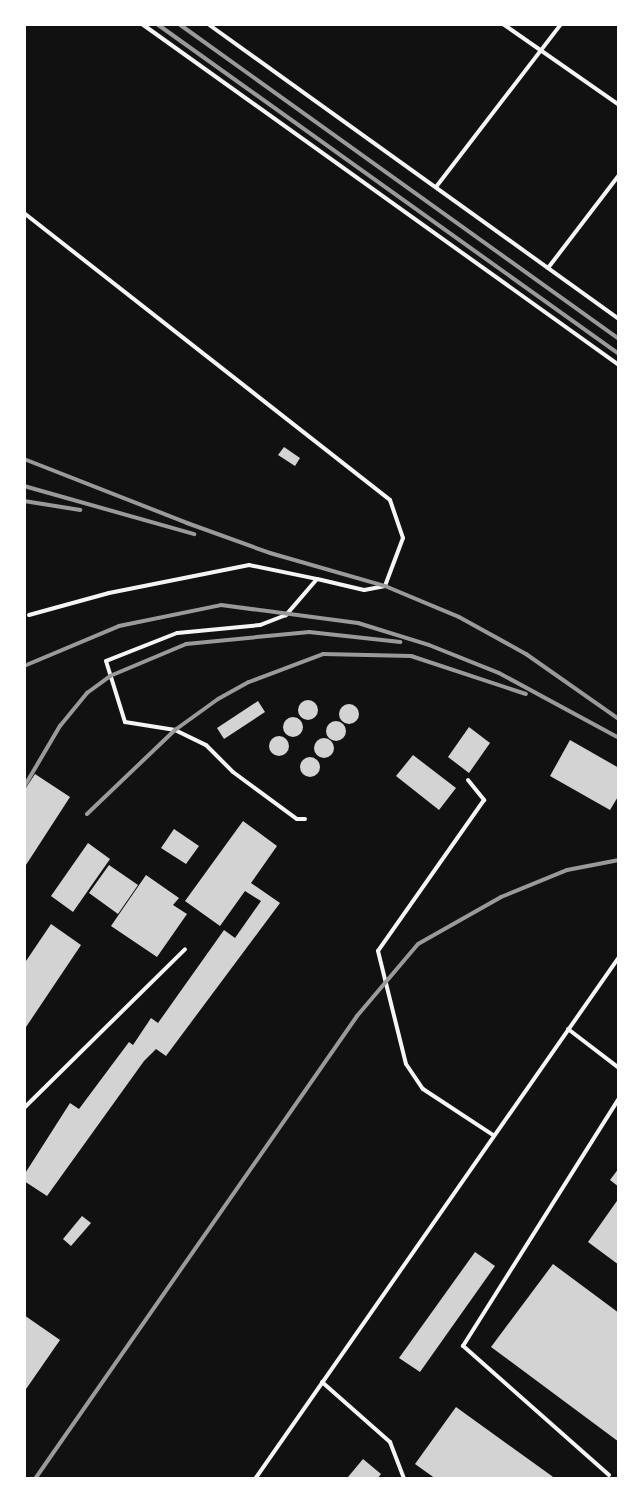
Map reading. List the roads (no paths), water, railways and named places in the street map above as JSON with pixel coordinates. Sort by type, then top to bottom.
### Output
[{"type":"lane","points":[[142,24],[619,365]]},
{"type":"lane","points":[[208,24],[619,319]]},
{"type":"lane","points":[[503,24],[619,105]]},
{"type":"lane","points":[[436,187],[561,24]]},
{"type":"lane","points":[[548,268],[619,175]]},
{"type":"lane","points":[[24,213],[390,500],[403,538],[385,586],[364,590],[249,565],[109,593],[29,615]]},
{"type":"lane","points":[[305,819],[297,819],[232,772],[206,745],[175,730],[125,722],[106,661],[177,633],[260,625],[286,615],[317,579]]},
{"type":"lane","points":[[468,780],[484,800],[378,951],[406,1064],[423,1089],[493,1135]]},
{"type":"lane","points":[[24,1108],[185,950]]},
{"type":"lane","points":[[255,1479],[619,957]]},
{"type":"lane","points":[[568,1029],[619,1068]]},
{"type":"lane","points":[[609,1475],[463,1346],[619,1098]]},
{"type":"lane","points":[[322,1382],[390,1442],[404,1479]]},
{"type":"railway","points":[[157,24],[619,354]]},
{"type":"railway","points":[[179,24],[619,339]]},
{"type":"railway","points":[[24,459],[187,523],[270,553],[385,586],[459,617],[526,654],[619,719]]},
{"type":"railway","points":[[24,486],[194,534]]},
{"type":"railway","points":[[24,501],[80,510]]},
{"type":"railway","points":[[24,666],[119,626],[221,605],[358,623],[429,645],[499,673],[619,738]]},
{"type":"railway","points":[[24,787],[60,726],[87,693],[110,676],[186,644],[309,632],[400,642]]},
{"type":"railway","points":[[87,814],[175,730],[218,699],[249,682],[323,654],[411,656],[526,694]]},
{"type":"railway","points":[[35,1479],[357,1016],[418,944],[501,897],[567,870],[619,860]]}]
